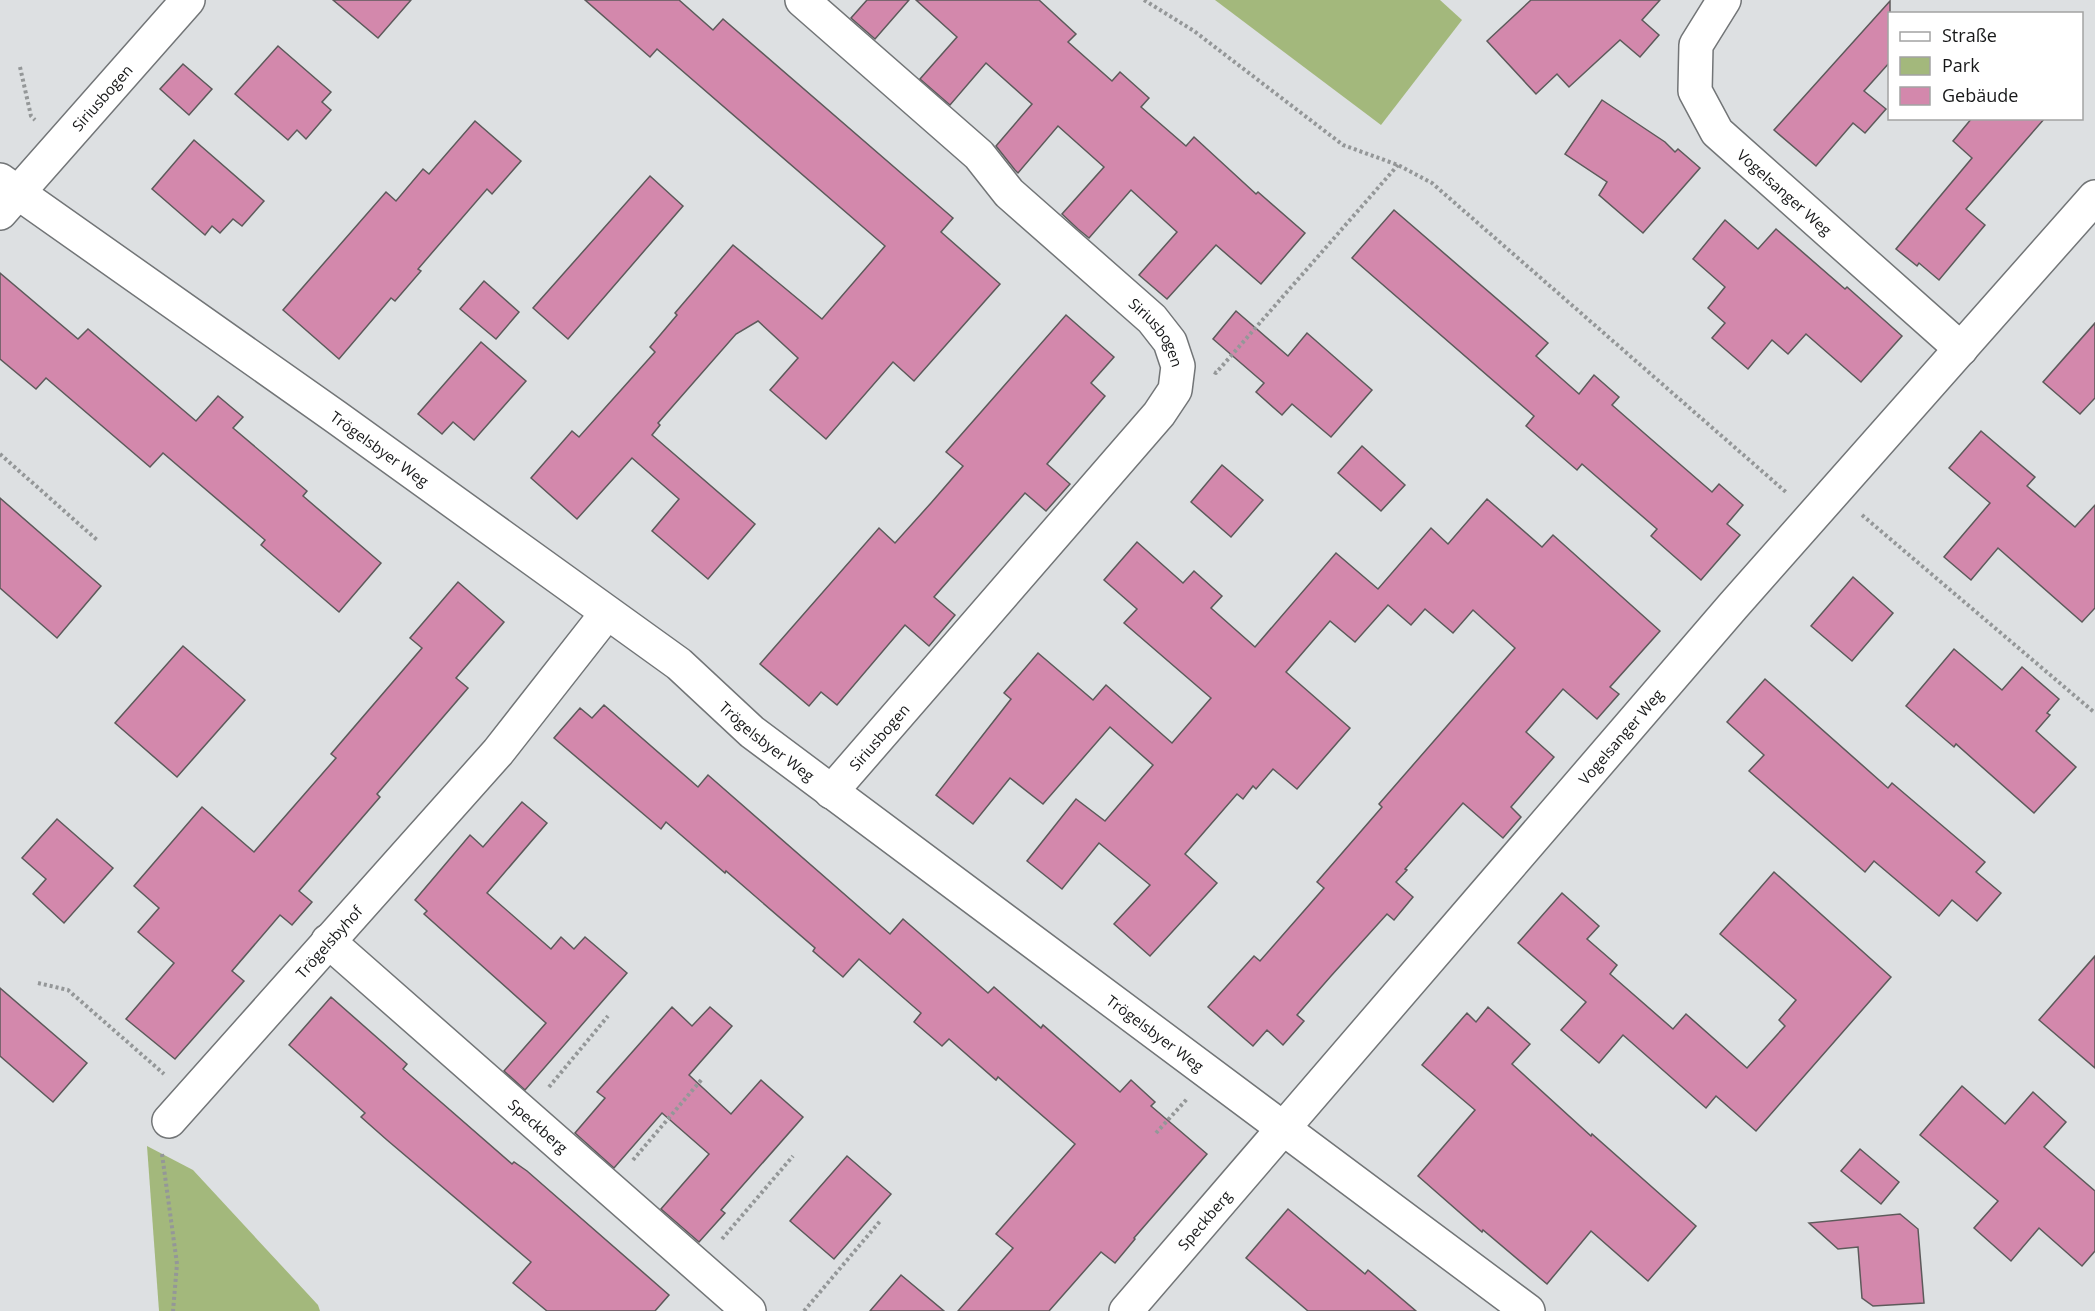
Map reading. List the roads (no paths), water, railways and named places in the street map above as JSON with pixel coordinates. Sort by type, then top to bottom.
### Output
[{"type":"street","name":"Siriusbogen","points":[[6,196],[59,147],[188,0]]},
{"type":"street","name":"Siriusbogen","points":[[802,0],[979,155],[1010,193],[1152,319],[1170,342],[1178,366],[1175,390],[1159,414],[831,792]]},
{"type":"street","name":"Vogelsanger Weg","points":[[1724,0],[1696,45],[1695,91],[1718,132],[1961,349]]},
{"type":"street","name":"Trögelsbyer Weg","points":[[6,196],[336,417],[679,664],[752,732],[1528,1311]]},
{"type":"street","name":"Vogelsanger Weg","points":[[1283,1129],[1733,606],[2095,197]]},
{"type":"street","name":"Trögelsbyhof","points":[[169,1121],[498,752],[607,613]]},
{"type":"street","name":"Speckberg","points":[[328,941],[749,1311]]},
{"type":"street","name":"Speckberg","points":[[1126,1311],[1283,1129]]}]
